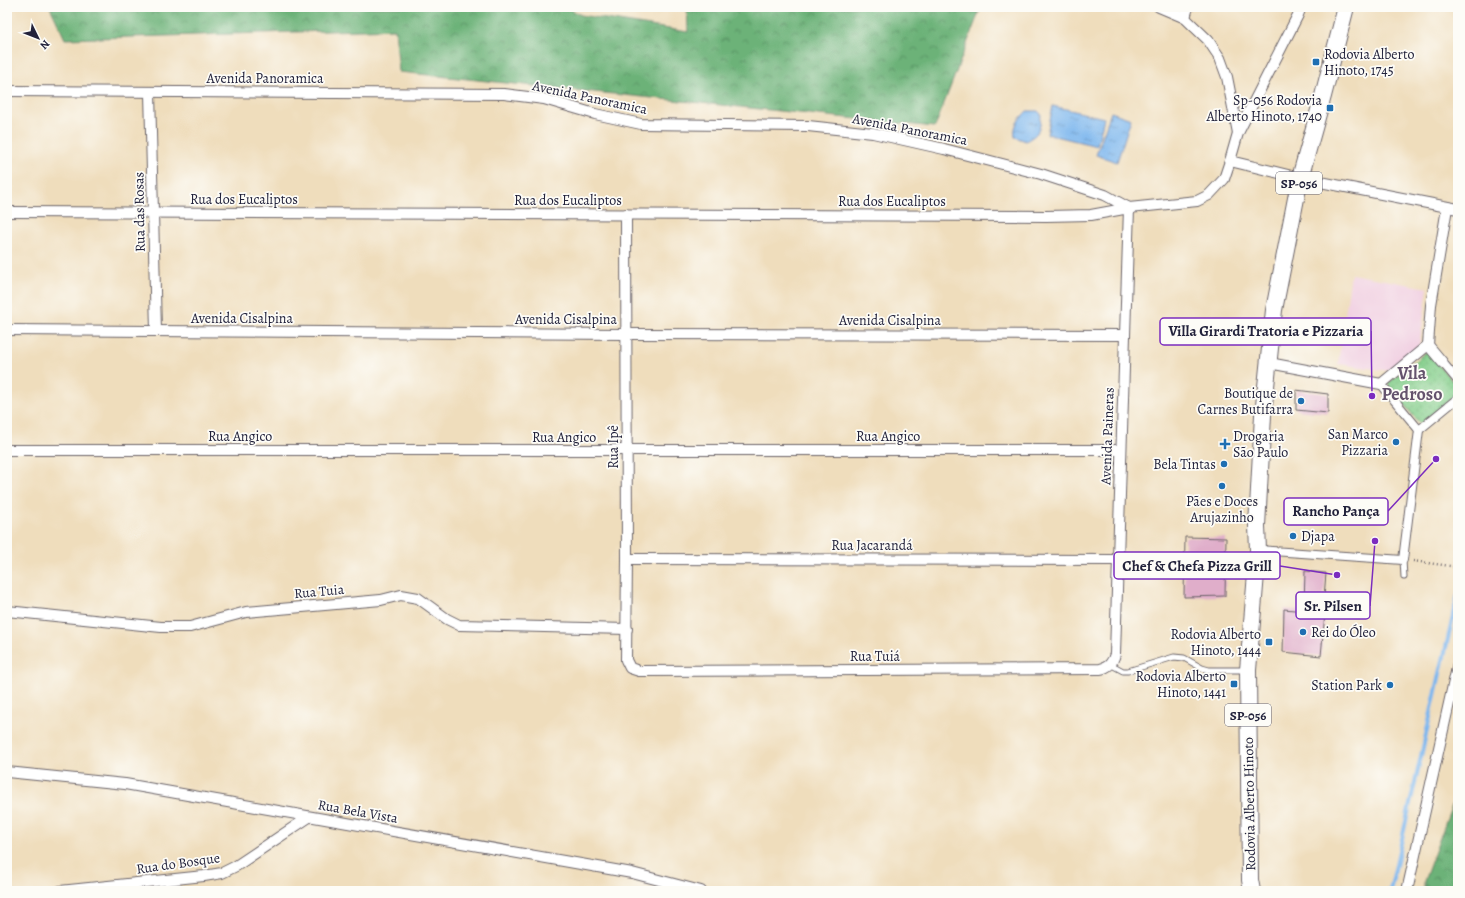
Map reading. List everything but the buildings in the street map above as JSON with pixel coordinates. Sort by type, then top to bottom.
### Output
[{"type":"main road","name":"Rodovia Alberto Hinoto","points":[[1253,887],[1248,670],[1258,550],[1263,415],[1274,310],[1300,178],[1346,7]]},
{"type":"street","points":[[1159,7],[1185,18],[1208,40],[1220,58],[1227,77],[1238,133]]},
{"type":"street","points":[[1185,18],[1188,7]]},
{"type":"street","points":[[1129,208],[1197,201],[1209,195],[1224,179],[1238,133],[1301,7]]},
{"type":"street","name":"Avenida Panoramica","points":[[7,91],[504,94],[544,99],[595,114],[641,124],[808,126],[873,133],[944,148],[1041,174],[1105,195],[1129,208]]},
{"type":"street","name":"Rua das Rosas","points":[[150,92],[156,331]]},
{"type":"street","points":[[1230,161],[1300,178],[1458,209]]},
{"type":"street","name":"Rua dos Eucaliptos","points":[[7,212],[1091,215],[1129,208]]},
{"type":"street","name":"Avenida Paineras","points":[[1110,664],[1115,654],[1129,208]]},
{"type":"street","points":[[1447,208],[1431,305],[1428,345],[1458,381]]},
{"type":"street","name":"Rua Ipê","points":[[626,214],[628,559],[626,660],[630,668],[639,672]]},
{"type":"street","name":"Avenida Cisalpina","points":[[7,330],[626,334],[1124,334]]},
{"type":"street","points":[[1380,384],[1428,345]]},
{"type":"street","points":[[1269,363],[1380,384],[1419,430]]},
{"type":"street","points":[[1258,550],[1403,560],[1419,430],[1458,398]]},
{"type":"street","name":"Rua Angico","points":[[7,450],[1121,450]]},
{"type":"street","name":"Rua Jacarandá","points":[[628,559],[1117,560]]},
{"type":"street","name":"Rua Tuia","points":[[7,611],[161,627],[183,627],[246,612],[380,600],[401,595],[418,598],[447,619],[459,624],[627,629]]},
{"type":"street","points":[[1407,891],[1458,663]]},
{"type":"street","name":"Rua Tuiá","points":[[639,672],[1104,668],[1110,664]]},
{"type":"street","name":"Rua Bela Vista","points":[[7,772],[125,784],[632,873],[701,891]]},
{"type":"street","name":"Rua do Bosque","points":[[60,891],[222,873],[236,866],[309,817]]},
{"type":"lane","points":[[1403,560],[1404,578]]},
{"type":"lane","points":[[1110,664],[1128,672],[1174,657],[1184,658],[1208,670],[1248,670]]},
{"type":"path","points":[[1403,560],[1458,567]]},
{"type":"shaded area","points":[[1351,274],[1428,288],[1419,346],[1390,371],[1338,364]]},
{"type":"green space","points":[[50,7],[566,7],[581,15],[688,32],[687,7],[981,7],[935,127],[399,72],[395,29],[65,39]]},
{"type":"green space","points":[[1427,351],[1458,388],[1458,393],[1420,424],[1387,384]]},
{"type":"green space","points":[[1458,789],[1458,891],[1424,891],[1424,881]]},
{"type":"water","points":[[1053,106],[1104,118],[1097,146],[1047,134]]},
{"type":"water","points":[[1027,111],[1038,111],[1041,114],[1037,133],[1026,141],[1015,137],[1015,129],[1017,122]]},
{"type":"water","points":[[1111,112],[1131,119],[1117,162],[1096,155]]},
{"type":"waterway","points":[[1390,891],[1458,595]]},
{"type":"place","name":"Rodovia Alberto Hinoto, 1745","points":[[1316,62]]},
{"type":"place","name":"Sp-056 Rodovia Alberto Hinoto, 1740","points":[[1330,108]]},
{"type":"place","name":"Villa Girardi Tratoria e Pizzaria","points":[[1372,396]]},
{"type":"place","name":"Boutique de Carnes Butifarra","points":[[1301,401]]},
{"type":"place","name":"San Marco Pizzaria","points":[[1396,442]]},
{"type":"place","name":"Drogaria São Paulo","points":[[1225,444]]},
{"type":"place","name":"Rancho Pança","points":[[1436,459]]},
{"type":"place","name":"Bela Tintas","points":[[1224,464]]},
{"type":"place","name":"Pães e Doces Arujazinho","points":[[1222,486]]},
{"type":"place","name":"Djapa","points":[[1293,536]]},
{"type":"place","name":"Sr. Pilsen","points":[[1375,541]]},
{"type":"place","name":"Chef & Chefa Pizza Grill","points":[[1337,575]]},
{"type":"place","name":"Rei do Óleo","points":[[1303,632]]},
{"type":"place","name":"Rodovia Alberto Hinoto, 1444","points":[[1269,642]]},
{"type":"place","name":"Rodovia Alberto Hinoto, 1441","points":[[1234,684]]},
{"type":"place","name":"Station Park","points":[[1390,685]]},
{"type":"district","name":"Vila Pedroso","points":[[1412,383]]}]
